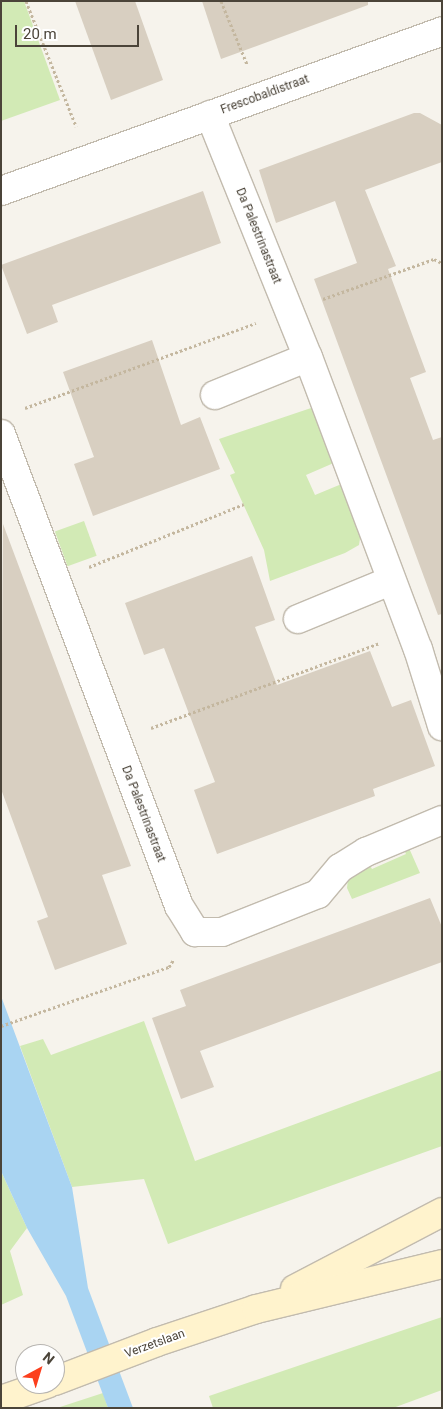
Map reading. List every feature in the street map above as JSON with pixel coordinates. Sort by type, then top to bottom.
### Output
[{"type":"main road","name":"Verzetslaan","points":[[256,1309],[442,1212]]},
{"type":"main road","name":"Verzetslaan","points":[[65,1377],[157,1342],[256,1309],[442,1264]]},
{"type":"main road","points":[[1,1400],[18,1394]]},
{"type":"street","name":"Frescobaldistraat","points":[[1,191],[442,31]]},
{"type":"street","name":"Da Palestrinastraat","points":[[210,115],[308,357],[442,726]]},
{"type":"street","points":[[215,395],[308,357]]},
{"type":"street","name":"Da Palestrinastraat","points":[[1,434],[115,741],[179,906],[195,932]]},
{"type":"street","points":[[298,619],[390,582]]},
{"type":"street","points":[[195,932],[222,932],[318,894],[340,868],[366,852],[442,820]]},
{"type":"path","points":[[26,1],[89,159]]},
{"type":"path","points":[[221,1],[261,96]]},
{"type":"path","points":[[20,410],[434,259],[442,263]]},
{"type":"path","points":[[56,580],[244,504]]},
{"type":"path","points":[[115,741],[409,632]]},
{"type":"path","points":[[1,1026],[169,967],[195,932]]},
{"type":"green space","points":[[1,1],[24,1],[60,100],[1,121]]},
{"type":"green space","points":[[317,406],[336,462],[306,475],[315,495],[344,483],[361,532],[359,545],[345,553],[270,581],[264,550],[230,475],[235,473],[219,439]]},
{"type":"green space","points":[[84,521],[97,556],[68,566],[55,532]]},
{"type":"green space","points":[[409,848],[420,873],[352,899],[347,888],[348,879],[368,862],[372,869],[406,854],[404,850]]},
{"type":"green space","points":[[144,1021],[195,1161],[442,1070],[442,1146],[168,1244],[144,1179],[72,1187],[20,1046],[43,1039],[51,1055]]},
{"type":"green space","points":[[1,1171],[27,1228],[10,1251],[23,1295],[1,1305]]},
{"type":"green space","points":[[442,1317],[442,1390],[393,1408],[213,1408],[209,1396]]},
{"type":"green space","points":[[103,1393],[108,1408],[57,1408]]},
{"type":"water","points":[[1,996],[72,1187],[88,1288],[133,1408],[108,1408],[66,1296],[27,1228],[1,1171]]},
{"type":"building","points":[[75,1],[135,1],[163,80],[111,100]]},
{"type":"building","points":[[202,1],[368,1],[368,5],[221,59]]},
{"type":"building","points":[[414,113],[420,113],[442,125],[442,162],[365,190],[396,266],[388,269],[426,372],[410,378],[433,440],[442,437],[442,614],[438,615],[314,279],[357,263],[335,201],[276,223],[259,170]]},
{"type":"building","points":[[203,191],[221,243],[52,305],[58,322],[27,334],[1,265]]},
{"type":"building","points":[[152,340],[181,425],[200,417],[220,469],[93,516],[74,464],[94,457],[63,372]]},
{"type":"building","points":[[3,524],[131,866],[102,875],[127,944],[55,970],[37,921],[48,917],[1,789]]},
{"type":"building","points":[[252,556],[275,620],[255,627],[277,685],[370,651],[392,707],[411,700],[435,766],[373,789],[375,796],[217,854],[194,790],[215,782],[164,648],[144,655],[125,603]]},
{"type":"building","points":[[430,898],[442,927],[442,962],[200,1051],[214,1087],[181,1099],[152,1018],[186,1006],[180,990]]}]
